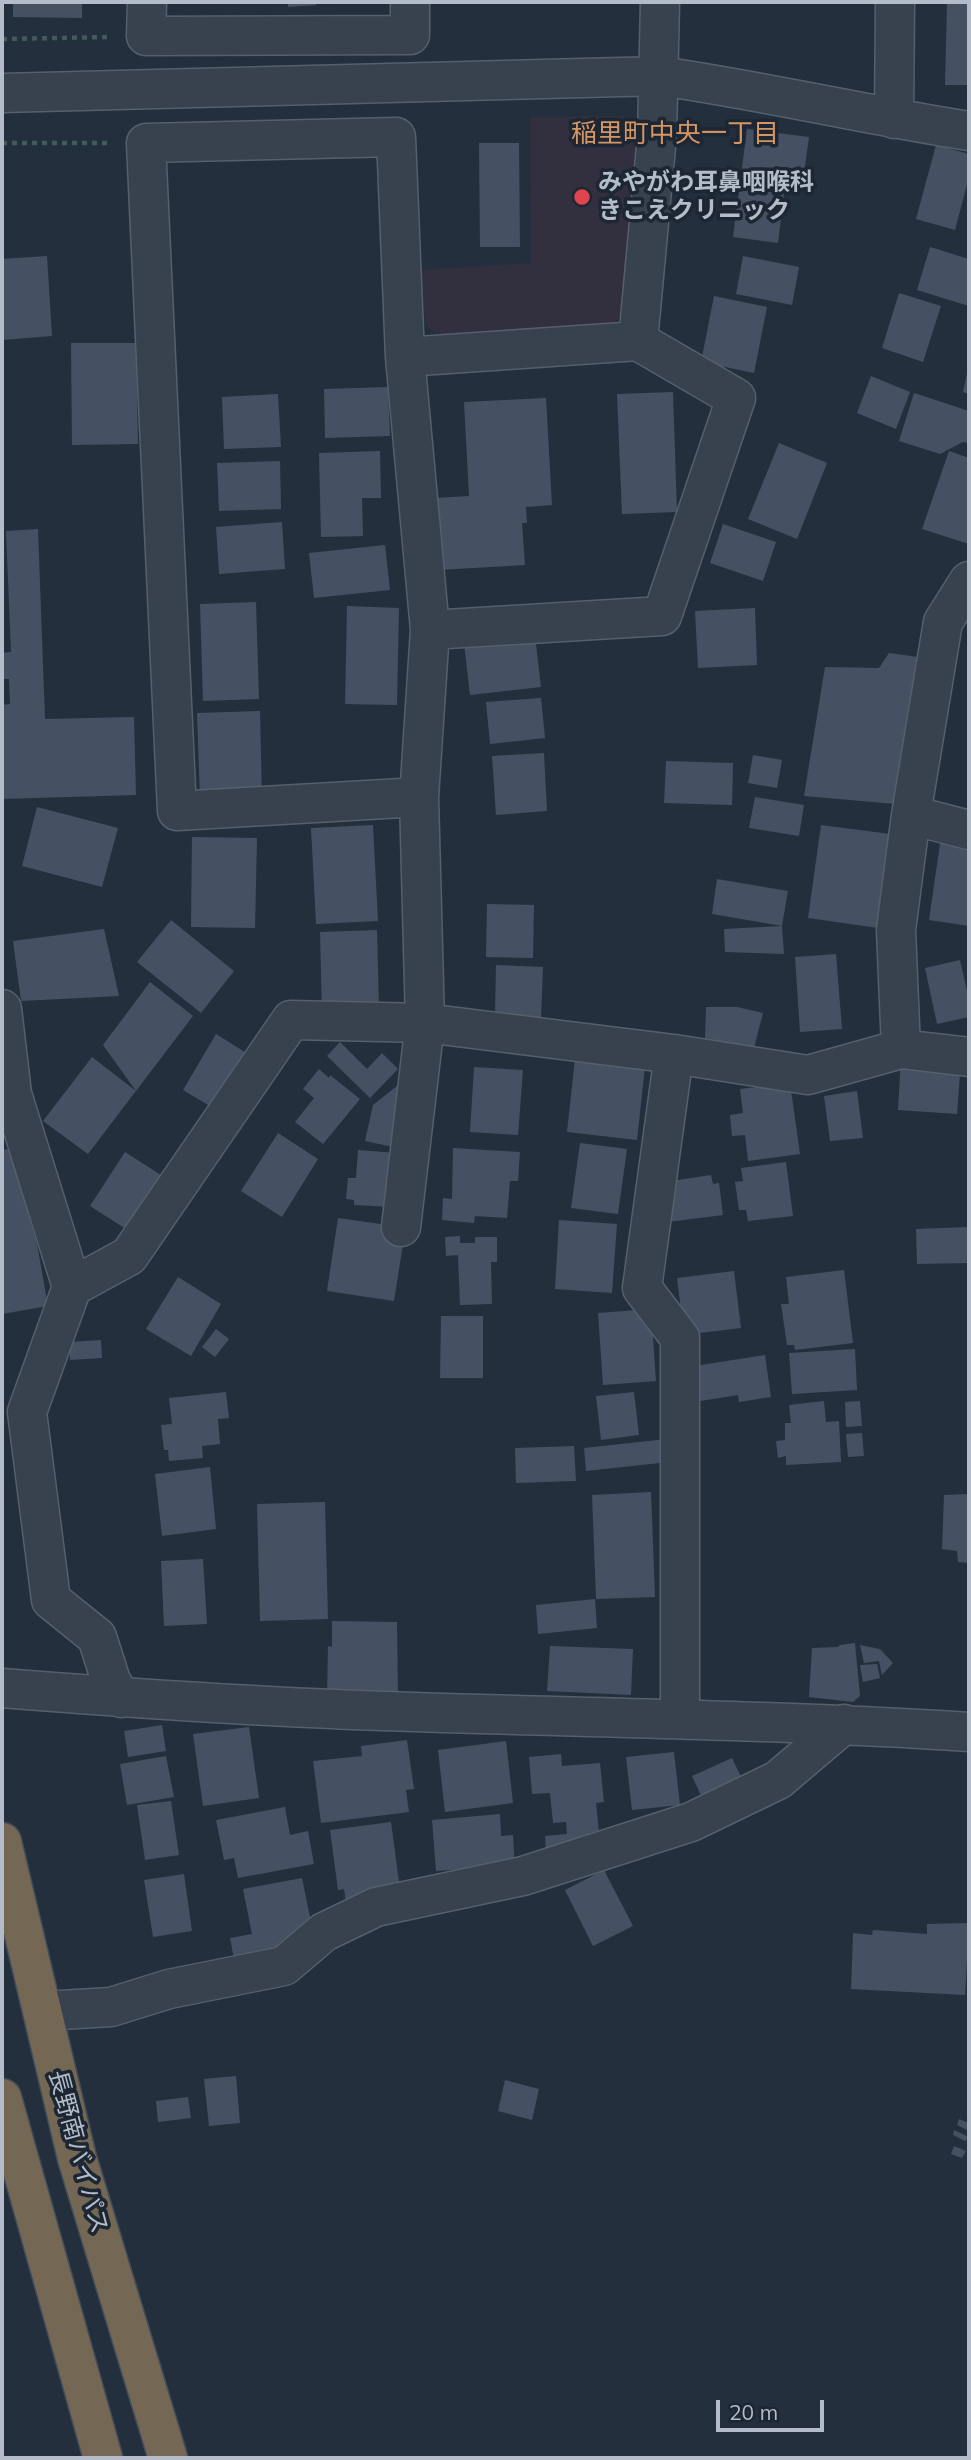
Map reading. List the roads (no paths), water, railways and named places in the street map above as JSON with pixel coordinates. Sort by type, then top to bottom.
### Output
[{"type":"highway","name":"長野南バイパス","points":[[2,1842],[77,2158],[168,2458]]},
{"type":"highway","points":[[2,2098],[103,2458]]},
{"type":"street","points":[[147,19],[410,35],[410,2]]},
{"type":"street","points":[[638,341],[660,76],[660,2]]},
{"type":"street","points":[[894,119],[895,2]]},
{"type":"street","points":[[2,93],[660,76],[969,131]]},
{"type":"street","points":[[401,1227],[425,1023],[419,797],[430,630],[405,357],[396,137],[146,143],[177,811],[419,797]]},
{"type":"street","points":[[405,357],[638,341],[736,398],[662,616],[430,630]]},
{"type":"street","points":[[901,1049],[896,930],[911,815],[943,622],[969,581]]},
{"type":"street","points":[[911,815],[969,830]]},
{"type":"street","points":[[2,1009],[12,1094],[72,1287],[27,1412],[51,1600],[97,1637],[111,1681],[121,1698]]},
{"type":"street","points":[[72,1287],[129,1256],[291,1020],[425,1023],[674,1054],[808,1075],[901,1049],[969,1057]]},
{"type":"street","points":[[674,1054],[642,1288],[680,1338],[680,1718]]},
{"type":"street","points":[[2,1688],[121,1698],[412,1712],[680,1718],[969,1732]]},
{"type":"street","points":[[43,2011],[111,2007],[169,1989],[284,1966],[324,1932],[376,1907],[523,1876],[691,1822],[778,1780],[844,1724]]},
{"type":"place","name":"みやがわ耳鼻咽喉科 きこえクリニック","points":[[582,197]]},
{"type":"district","name":"稲里町中央一丁目","points":[[675,134]]}]
